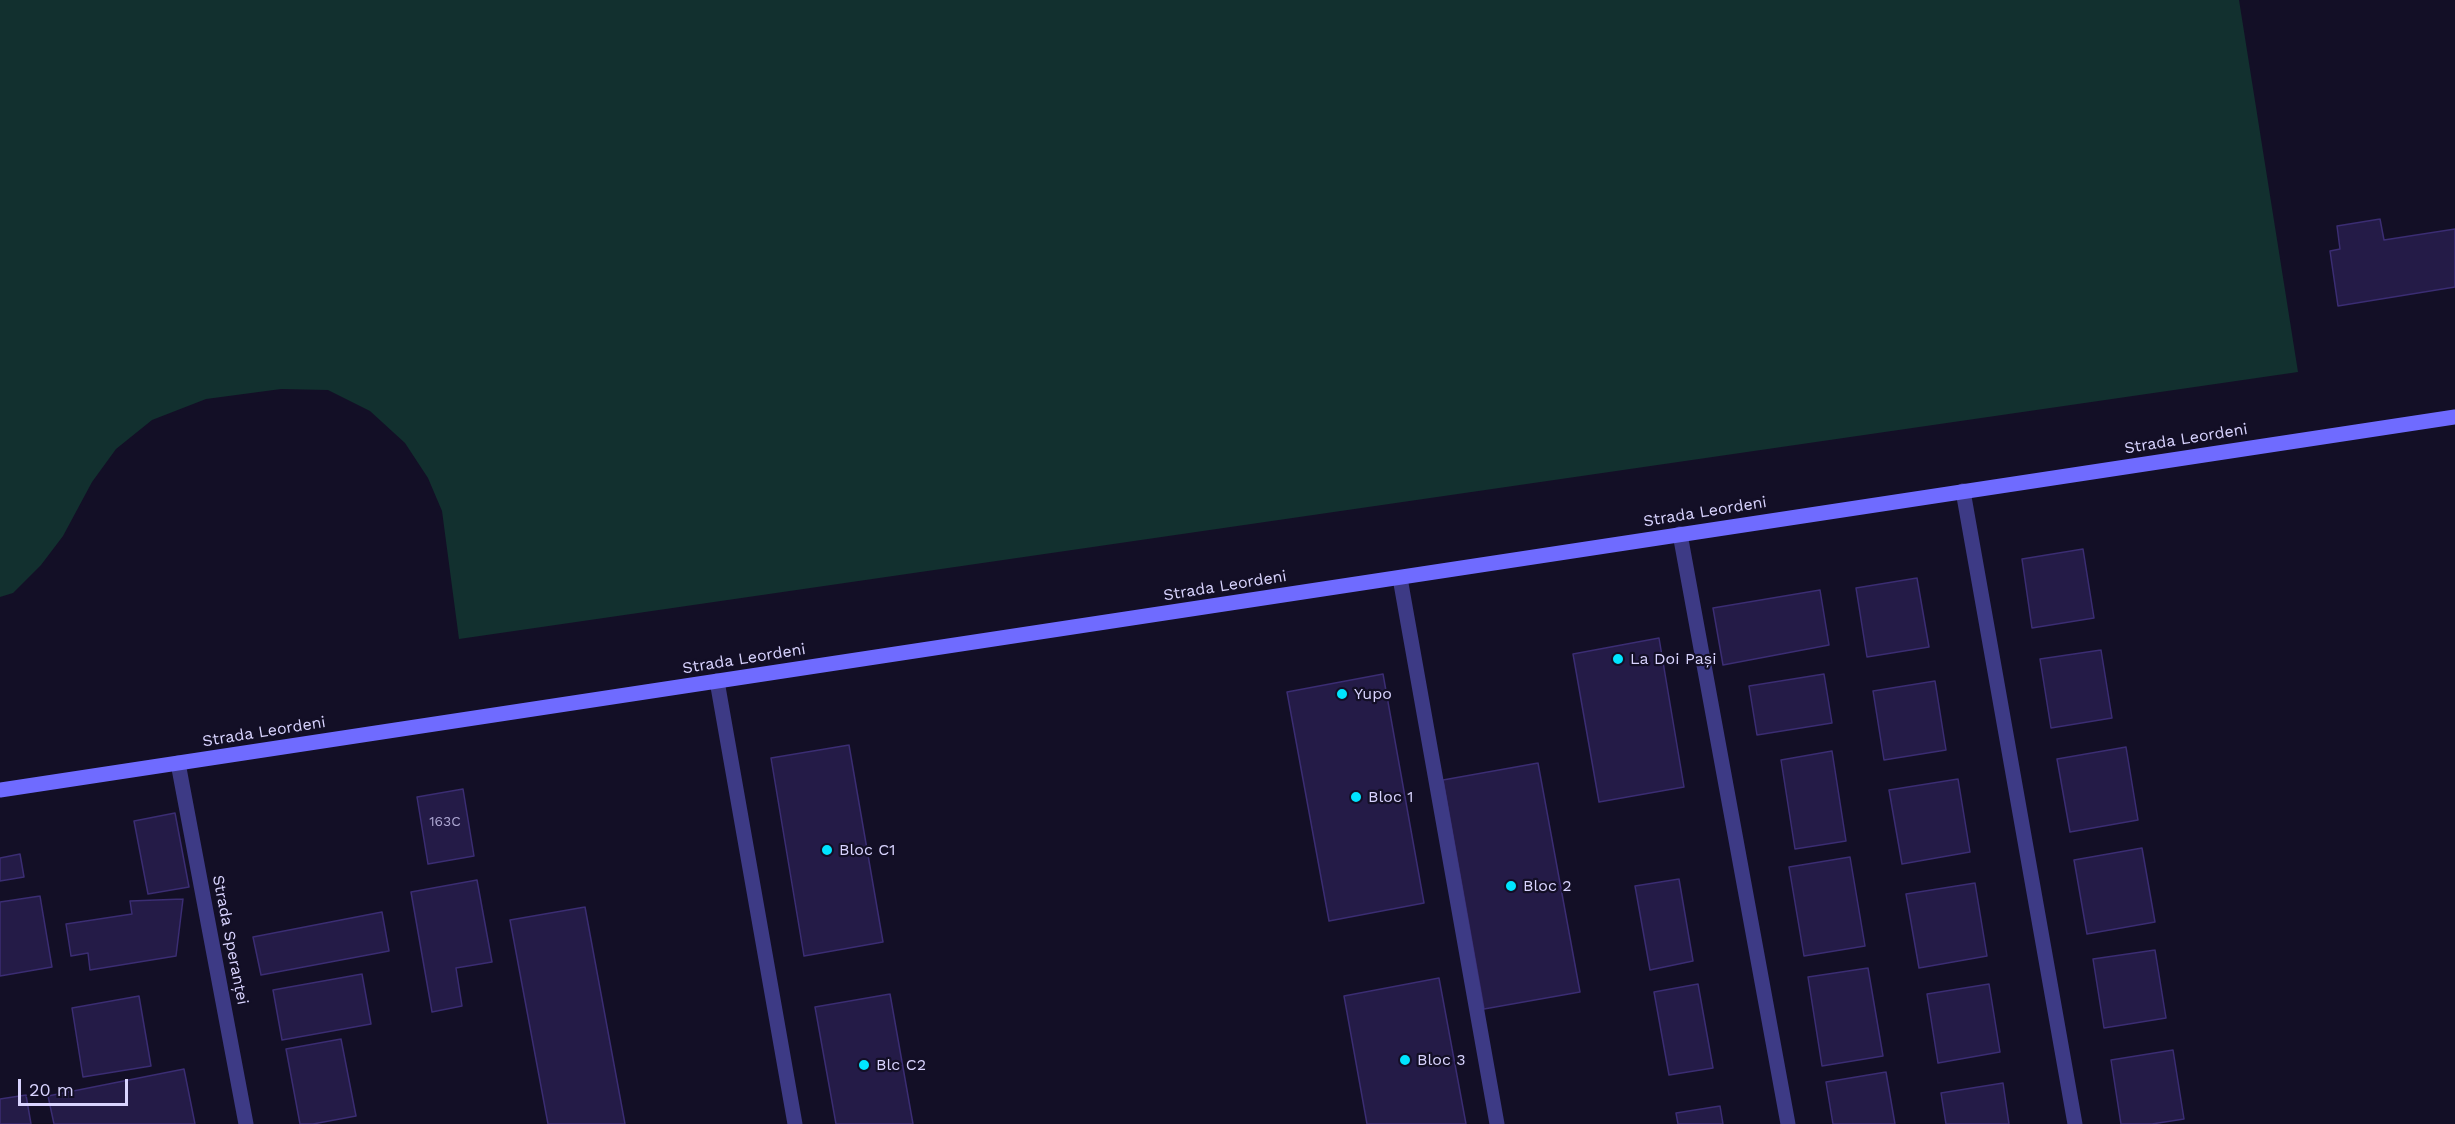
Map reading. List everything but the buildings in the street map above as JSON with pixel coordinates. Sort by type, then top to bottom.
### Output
[{"type":"main road","name":"Strada Leordeni","points":[[0,790],[2455,417]]},
{"type":"street","points":[[1963,491],[2075,1124]]},
{"type":"street","points":[[1680,534],[1788,1124]]},
{"type":"street","points":[[1400,578],[1497,1124]]},
{"type":"street","points":[[717,681],[795,1124]]},
{"type":"street","name":"Strada Speranței","points":[[178,763],[246,1124]]},
{"type":"green space","points":[[0,0],[2239,0],[2298,372],[459,639],[442,511],[428,478],[405,443],[370,411],[328,390],[281,389],[206,399],[152,420],[116,449],[92,482],[63,536],[41,565],[13,593],[0,597]]},
{"type":"place","name":"La Doi Pași","points":[[1618,659]]},
{"type":"place","name":"Yupo","points":[[1342,694]]},
{"type":"place","name":"Bloc 1","points":[[1356,797]]},
{"type":"place","name":"Bloc C1","points":[[827,850]]},
{"type":"place","name":"Bloc 2","points":[[1511,886]]},
{"type":"place","name":"Bloc 3","points":[[1405,1060]]},
{"type":"place","name":"Blc C2","points":[[864,1065]]}]
